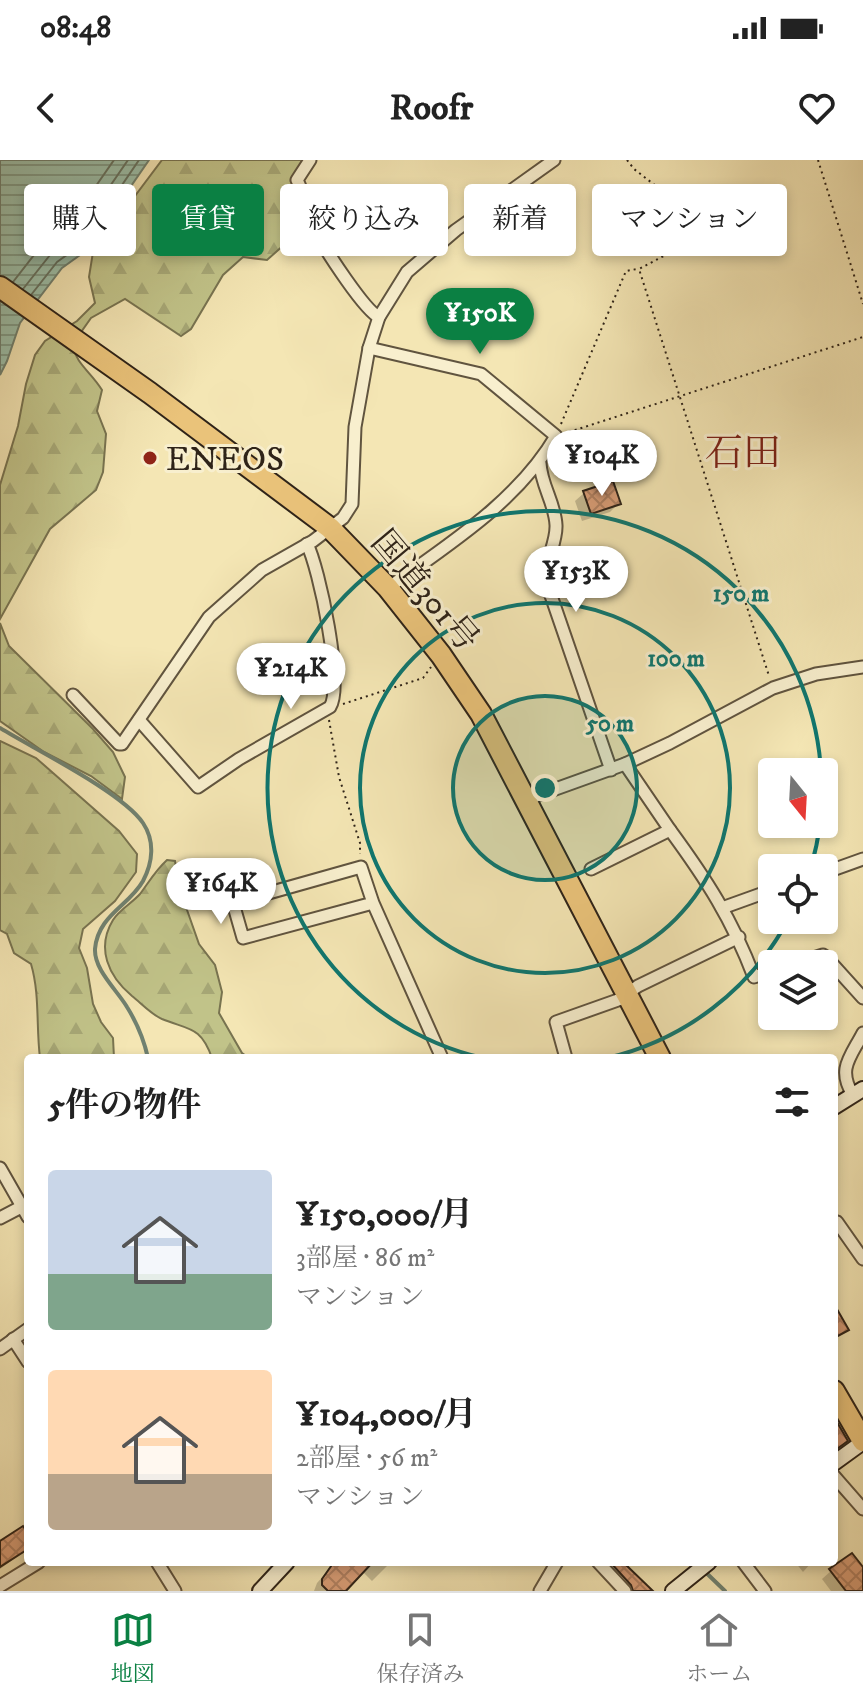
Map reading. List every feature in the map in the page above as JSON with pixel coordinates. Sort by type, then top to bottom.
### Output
[{"type":"highway","name":"国道301号","points":[[0,287],[150,393],[330,528],[388,588],[441,655],[481,714],[658,1054]]},
{"type":"highway","points":[[838,1398],[863,1441]]},
{"type":"street","points":[[310,160],[297,180],[306,196],[318,235],[365,308],[379,317]]},
{"type":"street","points":[[73,695],[122,744],[209,617],[262,570],[307,544],[343,518],[352,504],[355,427],[369,348],[379,317],[407,272],[430,250],[554,160]]},
{"type":"street","points":[[369,348],[481,374],[556,436],[540,463],[478,524],[388,588]]},
{"type":"street","points":[[540,463],[556,529],[545,567],[546,581],[611,770]]},
{"type":"street","points":[[139,720],[198,787],[239,759],[330,707],[334,701],[335,667],[307,544]]},
{"type":"street","points":[[525,800],[625,764],[773,688],[816,674],[863,667]]},
{"type":"street","points":[[625,764],[708,882],[739,937],[754,977],[758,976]]},
{"type":"street","points":[[591,869],[670,830]]},
{"type":"street","points":[[838,868],[863,859]]},
{"type":"street","points":[[373,903],[243,938],[233,903],[361,867],[373,903],[440,1054]]},
{"type":"street","points":[[722,908],[758,895]]},
{"type":"street","points":[[565,1054],[556,1022],[618,1000],[739,937]]},
{"type":"street","points":[[838,970],[863,998]]},
{"type":"street","points":[[838,1104],[858,1092],[844,1080],[844,1069],[863,1033]]},
{"type":"street","points":[[0,1168],[24,1210]]},
{"type":"street","points":[[0,1218],[24,1212]]},
{"type":"street","points":[[838,1223],[863,1259]]},
{"type":"street","points":[[0,1349],[24,1332]]},
{"type":"street","points":[[13,1339],[24,1356]]},
{"type":"street","points":[[838,1460],[863,1441]]},
{"type":"street","points":[[838,1481],[863,1509]]},
{"type":"street","points":[[0,1586],[32,1566]]},
{"type":"street","points":[[159,1566],[175,1591]]},
{"type":"street","points":[[269,1588],[284,1566]]},
{"type":"street","points":[[540,1591],[555,1566]]},
{"type":"street","points":[[602,1566],[625,1591]]},
{"type":"street","points":[[746,1566],[765,1591]]},
{"type":"street","points":[[673,1591],[703,1567]]},
{"type":"path","points":[[556,436],[626,271],[639,269],[675,250],[692,214],[634,169],[627,160]]},
{"type":"path","points":[[818,160],[863,304]]},
{"type":"path","points":[[639,269],[773,688]]},
{"type":"path","points":[[556,436],[863,337]]},
{"type":"path","points":[[361,867],[360,843],[334,754],[330,707],[423,678],[441,655]]},
{"type":"green space","points":[[162,160],[302,160],[294,184],[280,184],[280,248],[267,260],[243,257],[223,275],[191,329],[181,336],[125,299],[91,318],[72,345],[81,363],[102,390],[97,411],[106,434],[103,472],[96,490],[50,529],[0,619],[0,485],[35,355],[45,341],[77,321],[95,303],[89,277],[92,256],[136,256],[136,195]]},
{"type":"green space","points":[[0,623],[9,646],[113,752],[125,777],[122,799],[91,776],[44,752],[0,721]]},
{"type":"green space","points":[[0,741],[36,758],[119,831],[137,854],[136,872],[115,901],[83,929],[79,948],[87,968],[93,1004],[113,1038],[114,1054],[40,1054],[36,987],[31,964],[14,953],[7,934],[0,930]]},
{"type":"green space","points":[[167,860],[175,861],[180,890],[199,944],[215,965],[222,992],[219,1013],[243,1054],[210,1054],[198,1034],[154,1014],[124,988],[111,971],[105,951],[108,930],[113,920],[140,894]]},
{"type":"water","points":[[0,160],[149,160],[132,184],[24,184],[24,256],[79,256],[62,268],[20,323],[0,375]]},
{"type":"building","points":[[613,481],[621,504],[591,514],[583,491]]},
{"type":"building","points":[[838,1311],[849,1330],[838,1336]]},
{"type":"building","points":[[838,1424],[848,1441],[838,1448]]},
{"type":"building","points":[[24,1527],[24,1552],[0,1567],[0,1541]]},
{"type":"building","points":[[852,1553],[863,1567],[863,1591],[846,1591],[829,1569],[838,1566]]},
{"type":"building","points":[[331,1566],[369,1566],[346,1591],[328,1591],[322,1585],[322,1579]]},
{"type":"building","points":[[614,1566],[627,1566],[653,1591],[633,1591]]},
{"type":"waterway","points":[[0,728],[117,798],[147,830],[151,859],[143,881],[108,919],[97,937],[95,949],[98,965],[137,1025],[147,1054]]},
{"type":"waterway","points":[[699,1566],[725,1591]]},
{"type":"place","name":"ENEOS","points":[[150,458]]},
{"type":"district","name":"石田","points":[[743,452]]}]
